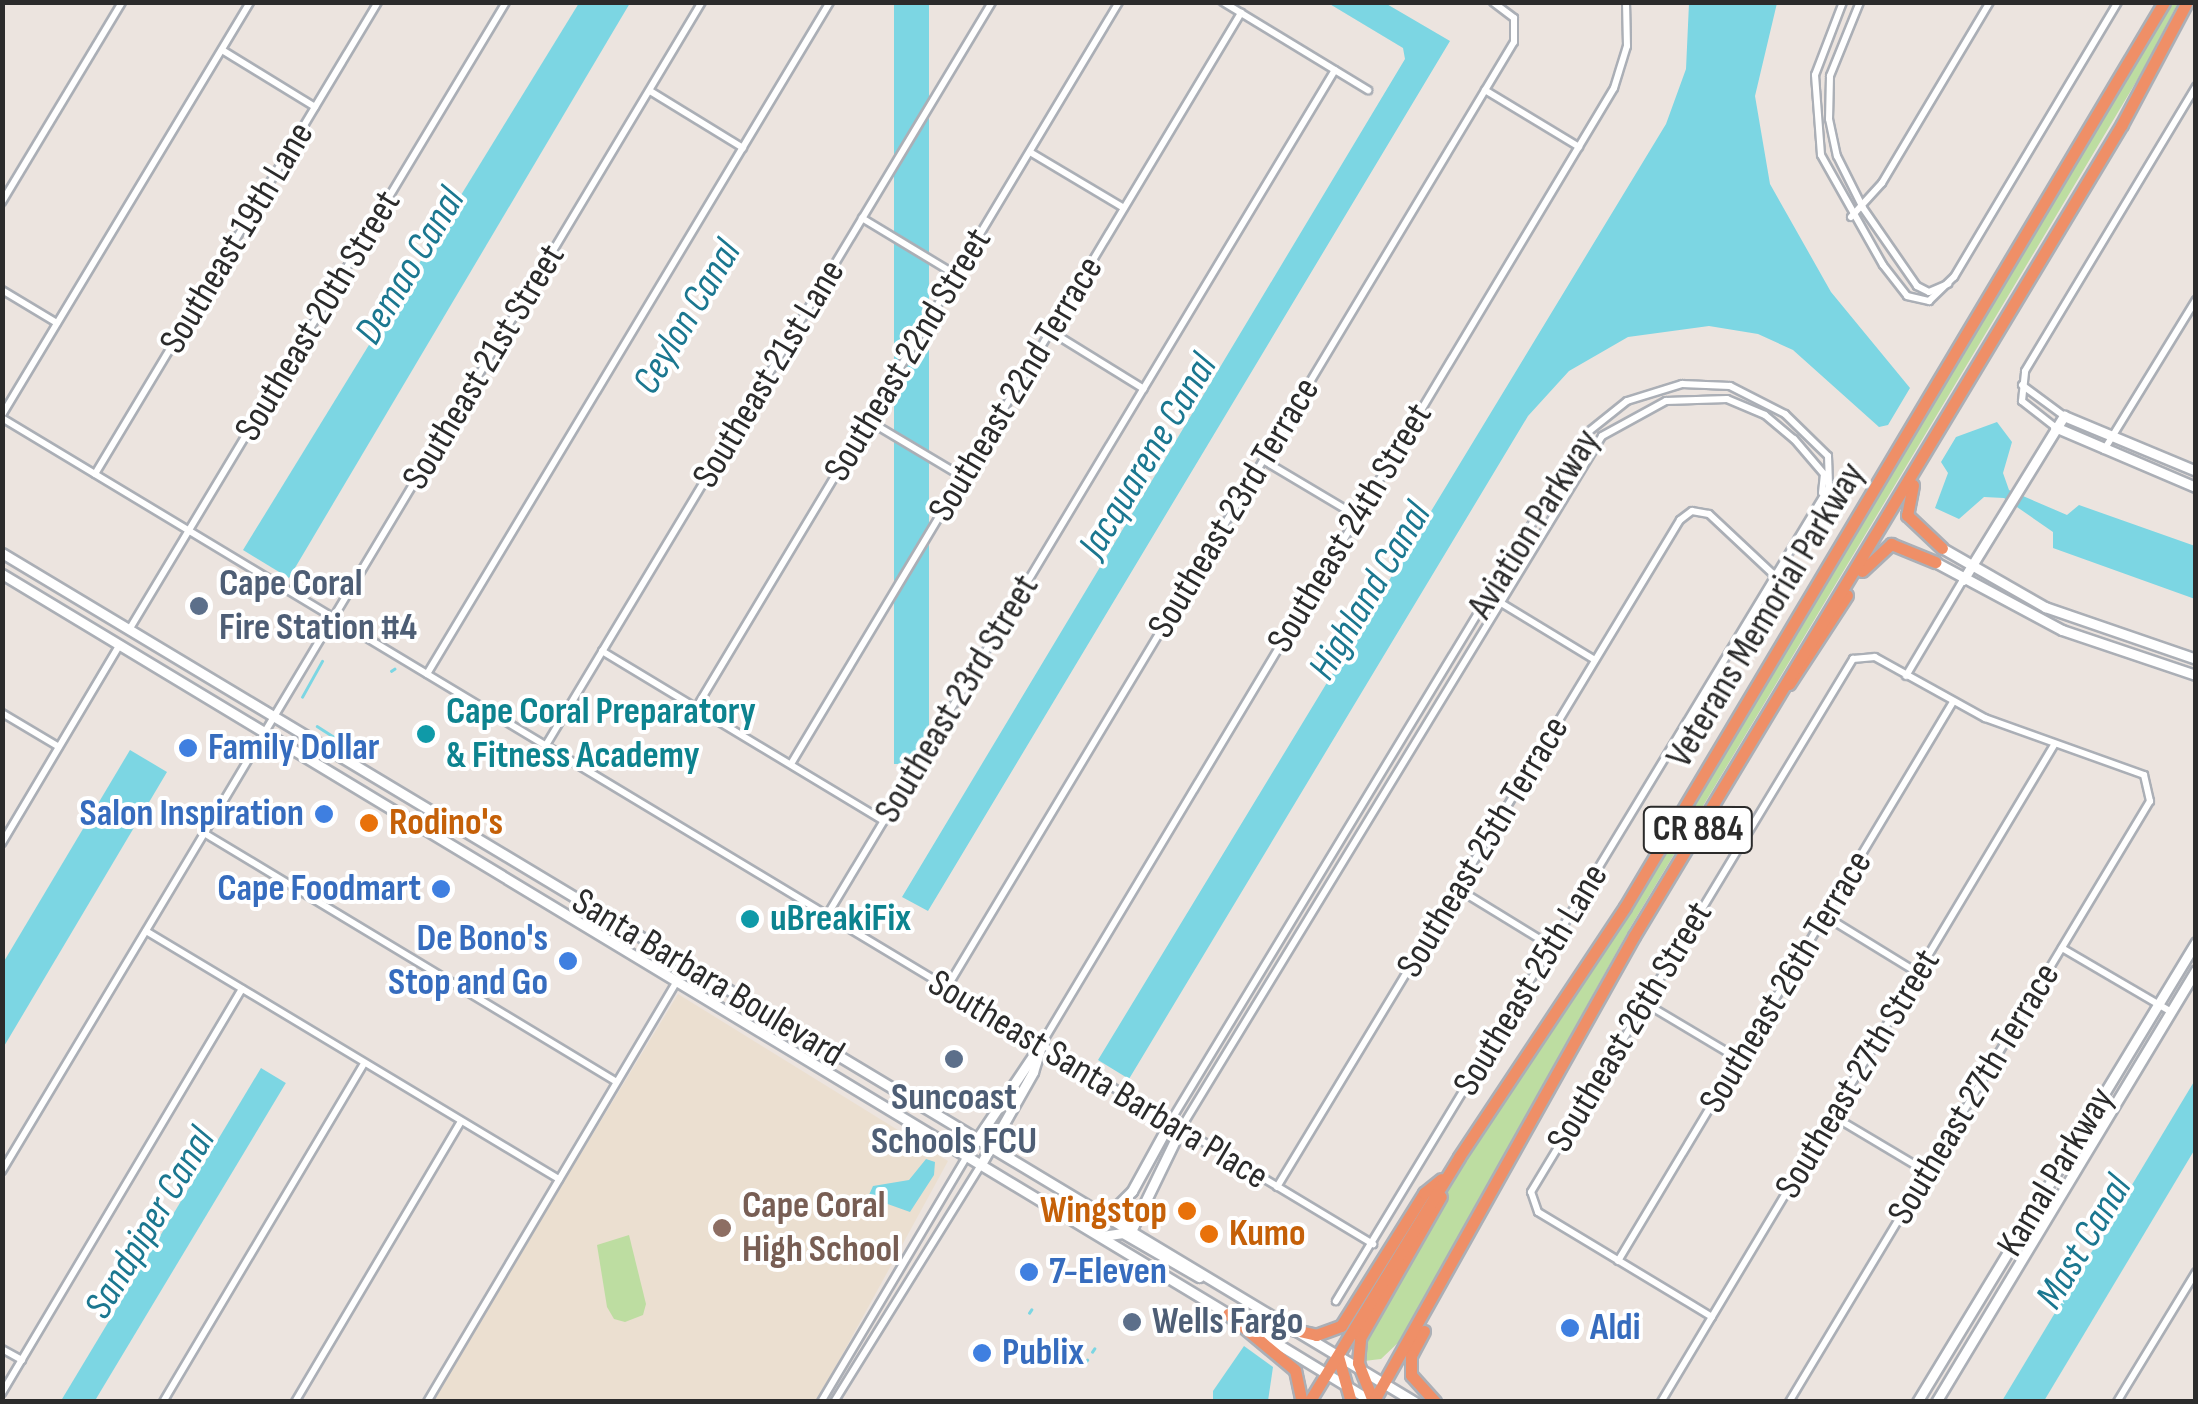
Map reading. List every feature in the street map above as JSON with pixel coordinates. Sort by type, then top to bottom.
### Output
[{"type":"highway","name":"Veterans Memorial Parkway","points":[[1306,1402],[1448,1174],[1626,907],[2164,2]]},
{"type":"highway","name":"Veterans Memorial Parkway","points":[[1373,1401],[1500,1185],[1634,936],[2038,264],[2187,2]]},
{"type":"highway","points":[[1942,548],[1912,523],[1906,499],[2002,338],[2038,264]]},
{"type":"highway","points":[[1779,694],[1800,673],[1880,547],[1901,544],[1934,562]]},
{"type":"highway","points":[[1295,1330],[1316,1335],[1341,1326],[1424,1193],[1448,1174]]},
{"type":"highway","points":[[1373,1401],[1360,1370],[1360,1338],[1436,1210],[1448,1174]]},
{"type":"highway","points":[[1435,1402],[1413,1382],[1412,1355],[1474,1247],[1500,1185]]},
{"type":"highway","points":[[1228,1314],[1295,1370],[1306,1402]]},
{"type":"highway","points":[[1338,1356],[1351,1402]]},
{"type":"main road","points":[[1964,580],[2064,416],[2112,440],[2196,471]]},
{"type":"main road","points":[[2056,427],[2103,451],[2196,486]]},
{"type":"main road","points":[[1942,548],[2076,620],[2196,659]]},
{"type":"main road","name":"Santa Barbara Boulevard","points":[[2,553],[1414,1402]]},
{"type":"main road","points":[[1934,562],[2062,630],[2196,676]]},
{"type":"main road","name":"Santa Barbara Boulevard","points":[[2,574],[968,1154],[1099,1240],[1373,1401]]},
{"type":"main road","name":"Kamal Parkway","points":[[1917,1402],[2196,942]]},
{"type":"main road","name":"Kamal Parkway","points":[[1936,1402],[2196,970]]},
{"type":"main road","name":"Southeast 24th Street","points":[[968,1154],[1040,1044]]},
{"type":"main road","name":"Southeast 24th Street","points":[[981,1164],[1033,1072],[1040,1044]]},
{"type":"main road","name":"Aviation Parkway","points":[[1108,1215],[1132,1191],[1170,1122]]},
{"type":"main road","name":"Aviation Parkway","points":[[1132,1230],[1181,1128]]},
{"type":"main road","points":[[1099,1240],[1122,1232],[1188,1274],[1212,1280]]},
{"type":"street","points":[[2,202],[122,2]]},
{"type":"street","points":[[2,416],[250,2]]},
{"type":"street","name":"Southeast 19th Lane","points":[[95,474],[378,2]]},
{"type":"street","name":"Southeast 21st Street","points":[[2,1171],[702,2]]},
{"type":"street","points":[[426,674],[830,2]]},
{"type":"street","name":"Southeast 21st Lane","points":[[546,745],[992,2]]},
{"type":"street","name":"Southeast 22nd Street","points":[[696,708],[1120,2]]},
{"type":"street","points":[[1223,2],[1368,90]]},
{"type":"street","name":"Southeast 23rd Terrace","points":[[946,989],[1485,90],[1518,25],[1492,2]]},
{"type":"street","name":"Southeast 24th Street","points":[[1040,1044],[1621,72],[1626,2]]},
{"type":"street","points":[[1843,2],[1817,62],[1813,116],[1825,168],[1852,217],[1907,296],[1929,301],[1949,284],[2118,2]]},
{"type":"street","points":[[1860,2],[1836,50],[1828,104],[1837,156],[1863,208],[1917,286],[1929,292],[1949,284]]},
{"type":"street","points":[[1852,217],[1863,208],[1990,2]]},
{"type":"street","name":"Southeast 20th Street","points":[[129,630],[501,4]]},
{"type":"street","name":"Southeast 22nd Terrace","points":[[791,764],[1241,14]]},
{"type":"street","points":[[222,50],[315,107]]},
{"type":"street","name":"Southeast 23rd Street","points":[[826,917],[1335,70]]},
{"type":"street","points":[[2056,427],[2028,408],[2021,384],[2196,86]]},
{"type":"street","points":[[650,90],[743,148]]},
{"type":"street","points":[[1485,90],[1578,147]]},
{"type":"street","points":[[1030,152],[1124,208]]},
{"type":"street","points":[[862,218],[956,275]]},
{"type":"street","points":[[2,290],[57,323]]},
{"type":"street","points":[[2103,451],[2196,300]]},
{"type":"street","points":[[1050,331],[1144,388]]},
{"type":"street","name":"Aviation Parkway","points":[[1170,1122],[1587,432],[1626,401],[1658,388],[1719,384],[1779,409],[1830,461],[1832,480],[1818,504]]},
{"type":"street","points":[[2021,384],[2064,416]]},
{"type":"street","name":"Aviation Parkway","points":[[1181,1128],[1594,445],[1652,404],[1714,397],[1766,415],[1824,474],[1818,504]]},
{"type":"street","name":"Southeast Santa Barbara Place","points":[[2,416],[1372,1244]]},
{"type":"street","points":[[868,421],[963,476]]},
{"type":"street","points":[[1263,460],[1357,516]]},
{"type":"street","name":"Southeast 25th Lane","points":[[1336,1301],[1818,504]]},
{"type":"street","name":"Southeast 25th Terrace","points":[[1278,1187],[1680,520],[1692,511],[1709,514],[1775,576]]},
{"type":"street","points":[[1964,580],[1906,676],[1953,702],[2054,745]]},
{"type":"street","points":[[1488,595],[1595,660]]},
{"type":"street","points":[[2,842],[120,644]]},
{"type":"street","points":[[602,651],[884,821]]},
{"type":"street","name":"Southeast 26th Street","points":[[1618,1261],[1538,1212],[1530,1199],[1847,666],[1861,654],[1906,676]]},
{"type":"street","name":"Southeast 26th Terrace","points":[[1618,1261],[1953,702]]},
{"type":"street","points":[[2,713],[59,747]]},
{"type":"street","name":"Southeast 27th Terrace","points":[[1789,1402],[2150,801],[2151,784],[2136,771],[2054,745]]},
{"type":"street","name":"Southeast 27th Street","points":[[1661,1402],[2054,745]]},
{"type":"street","points":[[204,833],[616,1082]]},
{"type":"street","points":[[1458,889],[1551,946]]},
{"type":"street","points":[[1825,916],[1918,974]]},
{"type":"street","points":[[146,930],[559,1180]]},
{"type":"street","points":[[2062,948],[2170,1012]]},
{"type":"street","points":[[427,1402],[678,980]]},
{"type":"street","points":[[2,1392],[242,989]]},
{"type":"street","points":[[1645,1003],[1739,1059]]},
{"type":"street","points":[[163,1402],[365,1063]]},
{"type":"street","points":[[1833,1116],[1927,1172]]},
{"type":"street","points":[[295,1402],[462,1121]]},
{"type":"street","points":[[821,1402],[968,1154]]},
{"type":"street","points":[[834,1402],[981,1164]]},
{"type":"street","points":[[923,1257],[919,1239],[940,1199]]},
{"type":"street","points":[[1618,1261],[1712,1317]]},
{"type":"street","points":[[2117,1402],[2196,1272]]},
{"type":"street","points":[[2,1349],[22,1360]]},
{"type":"shaded area","name":"Cape Coral High School","points":[[678,994],[948,1161],[817,1401],[430,1402]]},
{"type":"green space","points":[[2170,3],[2178,3],[2142,72],[1630,928],[1402,1339],[1381,1359],[1364,1361],[1368,1332],[1439,1214],[1453,1176],[1612,941]]},
{"type":"green space","points":[[629,1235],[646,1304],[643,1315],[625,1322],[614,1319],[607,1307],[597,1245]]},
{"type":"water","points":[[579,3],[630,3],[289,578],[243,550]]},
{"type":"water","points":[[894,3],[929,3],[929,764],[894,764]]},
{"type":"water","points":[[1328,3],[1385,3],[1450,41],[928,911],[902,897],[1405,59],[1403,48]]},
{"type":"water","points":[[1689,3],[1777,3],[1755,96],[1770,184],[1831,292],[1910,388],[1888,425],[1879,427],[1793,350],[1758,334],[1709,326],[1628,337],[1569,371],[1528,416],[1129,1079],[1098,1060],[1666,124],[1686,69]]},
{"type":"water","points":[[1997,422],[2012,442],[2003,473],[2009,490],[2067,515],[2079,505],[2195,546],[2195,599],[2053,548],[2053,532],[2004,498],[1984,497],[1959,519],[1935,508],[1948,473],[1941,462],[1956,437]]},
{"type":"water","points":[[130,750],[167,772],[3,1048],[3,963]]},
{"type":"water","points":[[261,1068],[286,1083],[94,1402],[61,1401]]},
{"type":"water","points":[[2195,1080],[2195,1149],[2044,1401],[2002,1401]]},
{"type":"water","points":[[926,1159],[935,1162],[934,1175],[910,1212],[868,1197],[873,1186],[909,1180]]},
{"type":"water","points":[[1244,1346],[1273,1367],[1268,1401],[1213,1401],[1213,1391]]},
{"type":"waterway","points":[[302,697],[322,661]]},
{"type":"waterway","points":[[317,726],[353,749]]},
{"type":"waterway","points":[[360,745],[362,741]]},
{"type":"waterway","points":[[1084,1364],[1087,1360]]},
{"type":"place","name":"Cape Coral Fire Station #4","points":[[199,606]]},
{"type":"place","name":"Cape Coral Preparatory & Fitness Academy","points":[[426,734]]},
{"type":"place","name":"Family Dollar","points":[[188,748]]},
{"type":"place","name":"Salon Inspiration","points":[[324,814]]},
{"type":"place","name":"Rodino's","points":[[369,823]]},
{"type":"place","name":"Cape Foodmart","points":[[441,889]]},
{"type":"place","name":"uBreakiFix","points":[[750,919]]},
{"type":"place","name":"De Bono's Stop and Go","points":[[568,961]]},
{"type":"place","name":"Suncoast Schools FCU","points":[[954,1059]]},
{"type":"place","name":"Wingstop","points":[[1187,1211]]},
{"type":"place","name":"Cape Coral High School","points":[[722,1228]]},
{"type":"place","name":"Kumo","points":[[1209,1234]]},
{"type":"place","name":"7-Eleven","points":[[1029,1272]]},
{"type":"place","name":"Wells Fargo","points":[[1132,1322]]},
{"type":"place","name":"Aldi","points":[[1570,1328]]},
{"type":"place","name":"Publix","points":[[982,1353]]},
{"type":"water label","name":"Demao Canal","points":[[410,266]]},
{"type":"water label","name":"Ceylon Canal","points":[[687,317]]},
{"type":"water label","name":"Jacquarene Canal","points":[[1148,456]]},
{"type":"water label","name":"Highland Canal","points":[[1370,591]]},
{"type":"water label","name":"Sandpiper Canal","points":[[150,1223]]},
{"type":"water label","name":"Mast Canal","points":[[2084,1242]]}]
